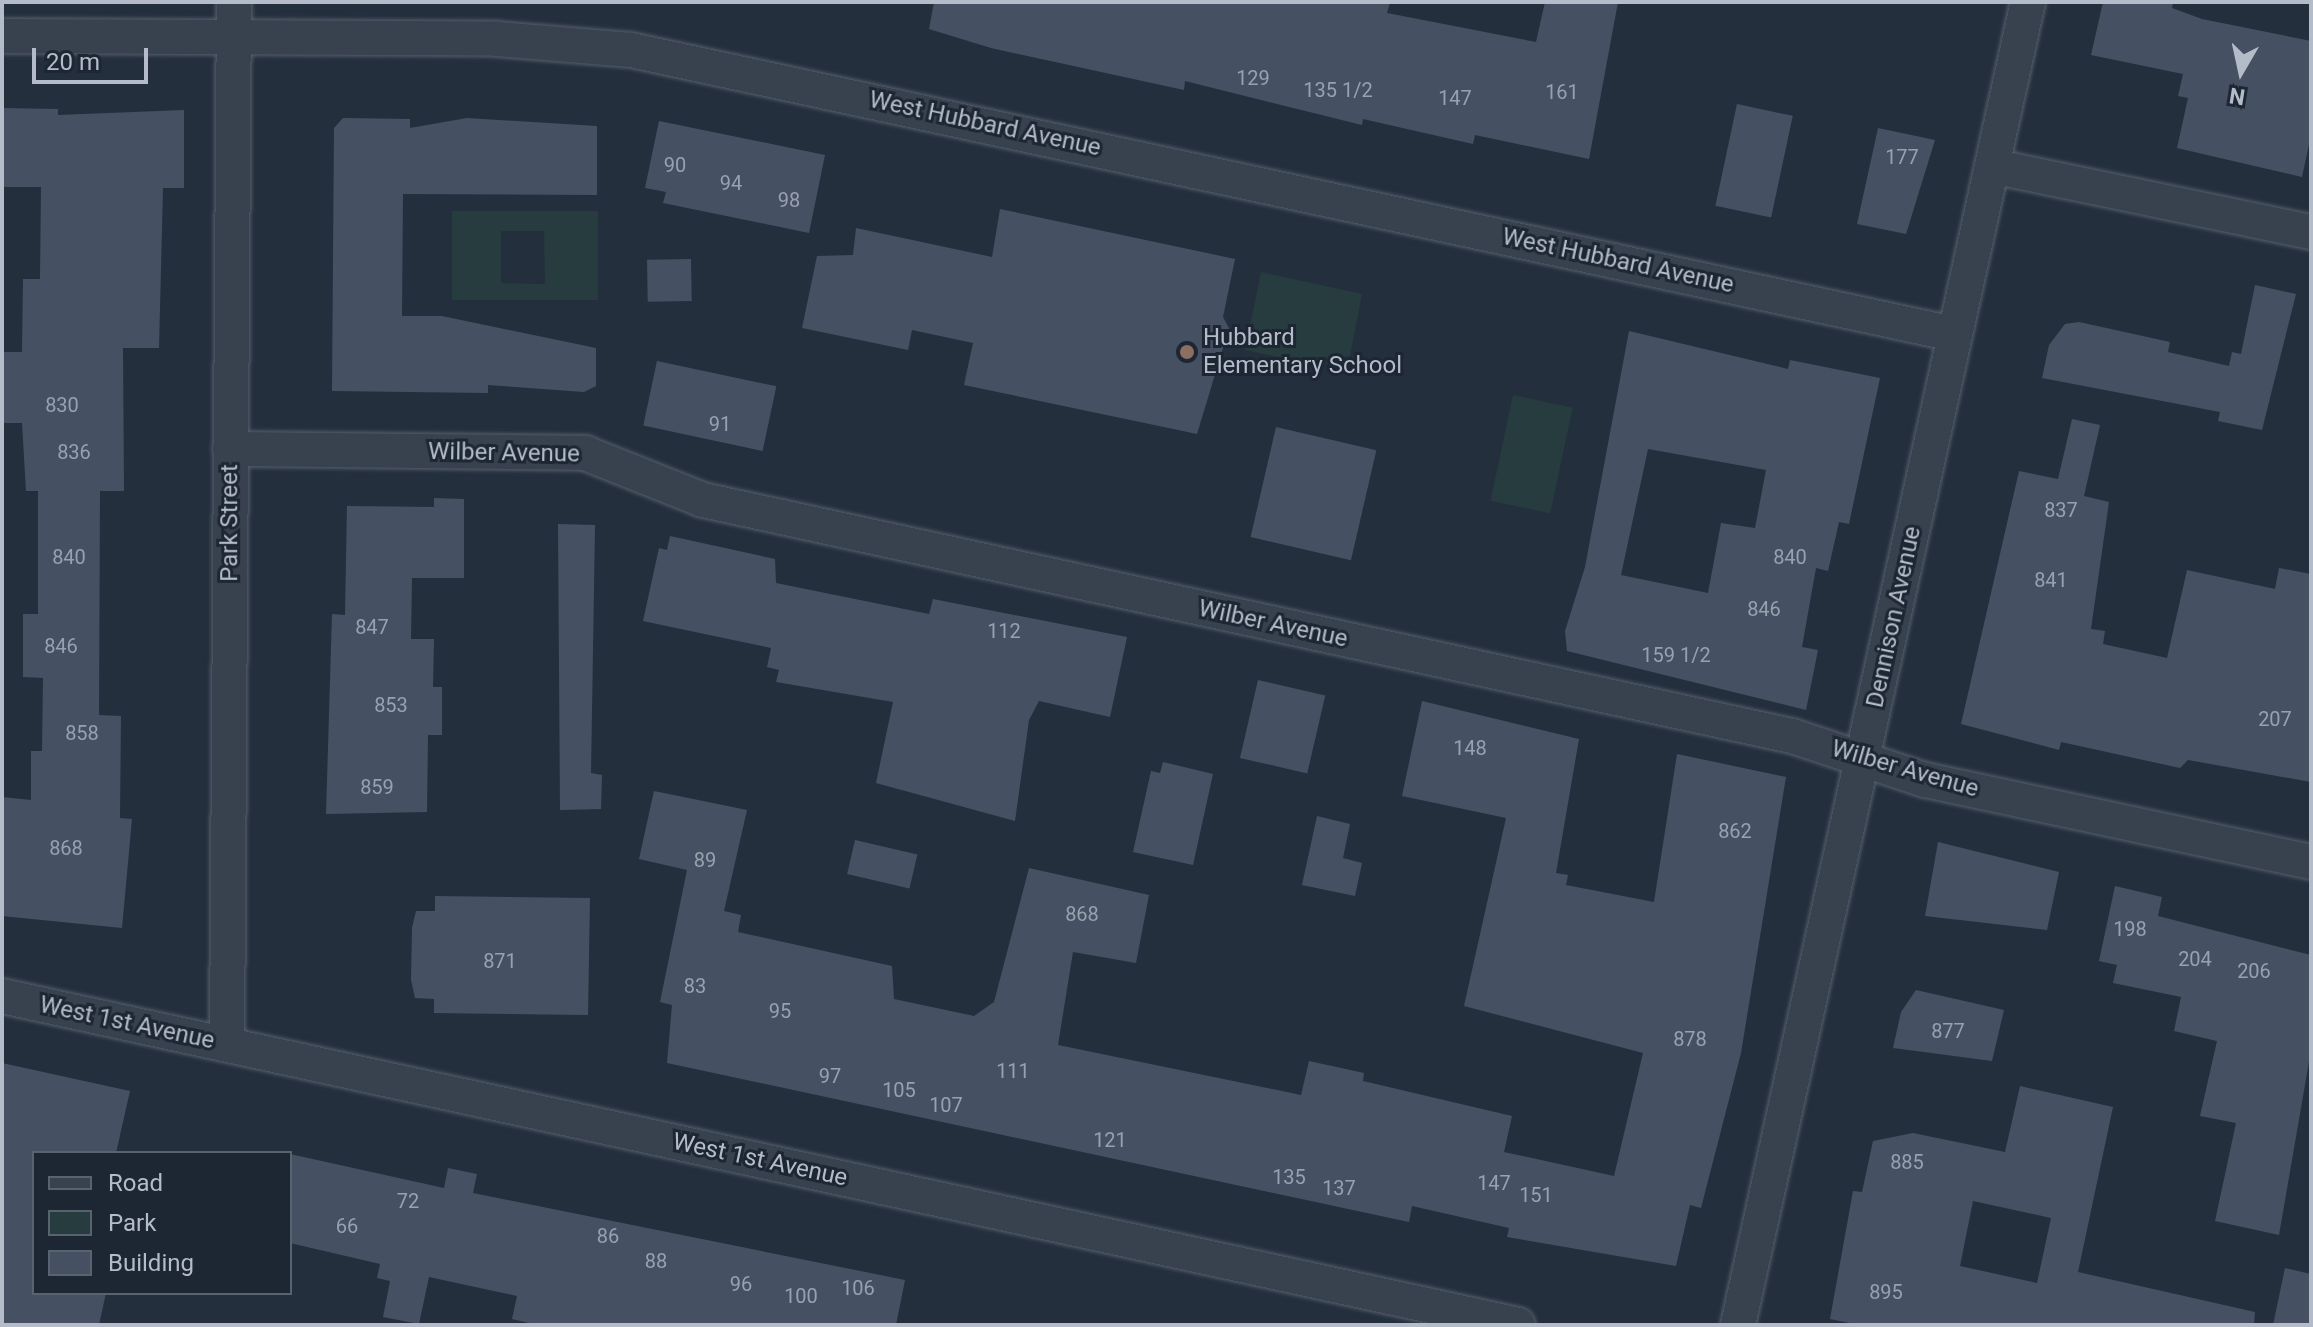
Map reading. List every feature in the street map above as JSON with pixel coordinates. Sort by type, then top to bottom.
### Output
[{"type":"street","name":"Park Street","points":[[227,1044],[234,2]]},
{"type":"street","name":"Dennison Avenue","points":[[1738,1325],[2028,2]]},
{"type":"street","name":"West Hubbard Avenue","points":[[2,36],[235,40],[497,39],[631,50],[1954,334]]},
{"type":"street","points":[[1992,166],[2311,232]]},
{"type":"street","name":"Wilber Avenue","points":[[230,449],[585,453],[703,500],[1792,736],[1925,780],[2311,862]]},
{"type":"street","name":"West 1st Avenue","points":[[2,996],[1518,1325]]},
{"type":"green space","points":[[452,211],[598,211],[598,300],[452,300]],"holes":[[[501,231],[544,231],[545,284],[501,283]]]},
{"type":"green space","points":[[1261,272],[1362,294],[1350,356],[1302,362],[1245,350]]},
{"type":"green space","points":[[1513,395],[1573,408],[1550,513],[1491,501]]},
{"type":"building","points":[[934,2],[1390,2],[1387,13],[1536,42],[1545,2],[1618,2],[1589,159],[1475,135],[1473,144],[1363,119],[1362,125],[1185,81],[1184,90],[991,48],[929,29]]},
{"type":"building","points":[[2103,2],[2173,2],[2172,8],[2202,19],[2311,41],[2311,135],[2302,177],[2177,148],[2188,98],[2178,96],[2183,74],[2091,55]]},
{"type":"building","points":[[1737,104],[1793,116],[1771,218],[1715,206]]},
{"type":"building","points":[[2,108],[58,109],[58,115],[184,110],[184,188],[163,188],[159,348],[123,348],[124,491],[100,491],[99,715],[121,716],[120,818],[132,819],[122,928],[2,916],[2,797],[31,800],[31,751],[42,751],[43,678],[23,677],[23,614],[38,614],[38,491],[26,491],[22,423],[2,423],[2,352],[22,352],[23,279],[40,279],[41,187],[2,187]]},
{"type":"building","points":[[343,118],[410,119],[410,128],[467,118],[597,126],[597,195],[403,194],[402,316],[442,316],[596,348],[596,386],[584,392],[488,385],[488,393],[332,391],[334,128]]},
{"type":"building","points":[[659,121],[825,155],[809,233],[663,203],[666,192],[645,188]]},
{"type":"building","points":[[1878,128],[1935,140],[1906,234],[1857,224]]},
{"type":"building","points":[[1000,209],[1235,259],[1223,317],[1229,328],[1197,434],[964,385],[973,343],[912,330],[908,350],[802,328],[817,256],[853,255],[856,228],[992,257]]},
{"type":"building","points":[[691,259],[692,301],[648,302],[647,260]]},
{"type":"building","points":[[2255,285],[2296,294],[2262,430],[2218,421],[2220,412],[2042,378],[2049,345],[2065,324],[2079,322],[2170,342],[2168,352],[2229,366],[2232,352],[2241,354]]},
{"type":"building","points":[[1629,331],[1788,369],[1790,360],[1880,378],[1849,524],[1839,522],[1828,571],[1816,568],[1802,647],[1818,650],[1806,710],[1567,651],[1565,631],[1585,567]],"holes":[[[1648,449],[1766,470],[1755,528],[1721,523],[1708,593],[1621,575]]]},
{"type":"building","points":[[657,361],[776,386],[763,451],[643,426]]},
{"type":"building","points":[[2072,419],[2100,425],[2084,496],[2109,502],[2091,629],[2105,631],[2103,644],[2167,658],[2187,570],[2275,589],[2279,568],[2311,574],[2311,782],[2188,760],[2180,768],[2061,742],[2059,750],[1961,724],[2019,471],[2058,479]]},
{"type":"building","points":[[1276,427],[1376,450],[1351,560],[1251,537]]},
{"type":"building","points":[[434,498],[464,499],[464,578],[412,578],[411,639],[434,639],[433,687],[442,687],[442,735],[428,735],[427,812],[326,814],[332,614],[345,615],[347,506],[434,507]]},
{"type":"building","points":[[558,524],[595,525],[591,773],[602,775],[601,809],[560,810]]},
{"type":"building","points":[[670,536],[775,559],[776,583],[929,614],[933,599],[1127,637],[1110,717],[1039,701],[1029,720],[1015,821],[876,783],[893,702],[776,682],[779,670],[767,667],[771,648],[643,621],[659,548],[667,550]]},
{"type":"building","points":[[1258,680],[1325,696],[1307,773],[1240,758]]},
{"type":"building","points":[[1422,701],[1579,739],[1556,873],[1568,875],[1566,885],[1654,902],[1677,754],[1786,777],[1741,1053],[1701,1208],[1690,1205],[1676,1266],[1507,1237],[1509,1228],[1412,1206],[1409,1222],[667,1063],[672,1005],[660,1002],[687,870],[639,859],[654,791],[747,810],[724,911],[741,915],[738,932],[892,966],[894,999],[974,1016],[994,1002],[1029,868],[1149,895],[1136,963],[1073,952],[1058,1045],[1301,1095],[1309,1061],[1364,1073],[1363,1081],[1512,1116],[1504,1152],[1614,1176],[1643,1053],[1464,1006],[1506,818],[1402,796]]},
{"type":"building","points":[[1163,762],[1213,774],[1193,865],[1133,852],[1151,771],[1160,773]]},
{"type":"building","points":[[1317,816],[1350,824],[1343,858],[1362,863],[1355,896],[1302,885]]},
{"type":"building","points":[[855,840],[917,854],[909,888],[847,874]]},
{"type":"building","points":[[1938,842],[2059,872],[2047,930],[1925,916]]},
{"type":"building","points":[[2115,886],[2162,897],[2158,916],[2311,955],[2311,1050],[2279,1235],[2215,1221],[2236,1123],[2200,1116],[2217,1041],[2174,1031],[2181,997],[2113,983],[2117,965],[2099,961]]},
{"type":"building","points":[[435,896],[590,898],[588,1015],[434,1013],[434,999],[415,998],[411,980],[412,928],[416,911],[435,911]]},
{"type":"building","points":[[1916,990],[2004,1010],[1992,1061],[1893,1048],[1901,1012]]},
{"type":"building","points":[[2,1063],[130,1091],[116,1151],[32,1151],[32,1295],[106,1295],[99,1325],[2,1325]]},
{"type":"building","points":[[2020,1086],[2113,1107],[2078,1272],[2255,1312],[2254,1325],[1859,1325],[1830,1319],[1853,1191],[1862,1192],[1873,1141],[1913,1133],[2005,1152]],"holes":[[[1973,1201],[2051,1218],[2037,1283],[1960,1266]]]},
{"type":"building","points":[[292,1154],[444,1188],[448,1168],[477,1174],[473,1193],[905,1280],[896,1325],[537,1325],[512,1319],[517,1296],[429,1277],[419,1324],[383,1317],[390,1281],[377,1278],[380,1264],[292,1243]]},
{"type":"building","points":[[2285,1268],[2311,1274],[2311,1325],[2273,1325]]},
{"type":"place","name":"Hubbard Elementary School","points":[[1187,352]]}]
